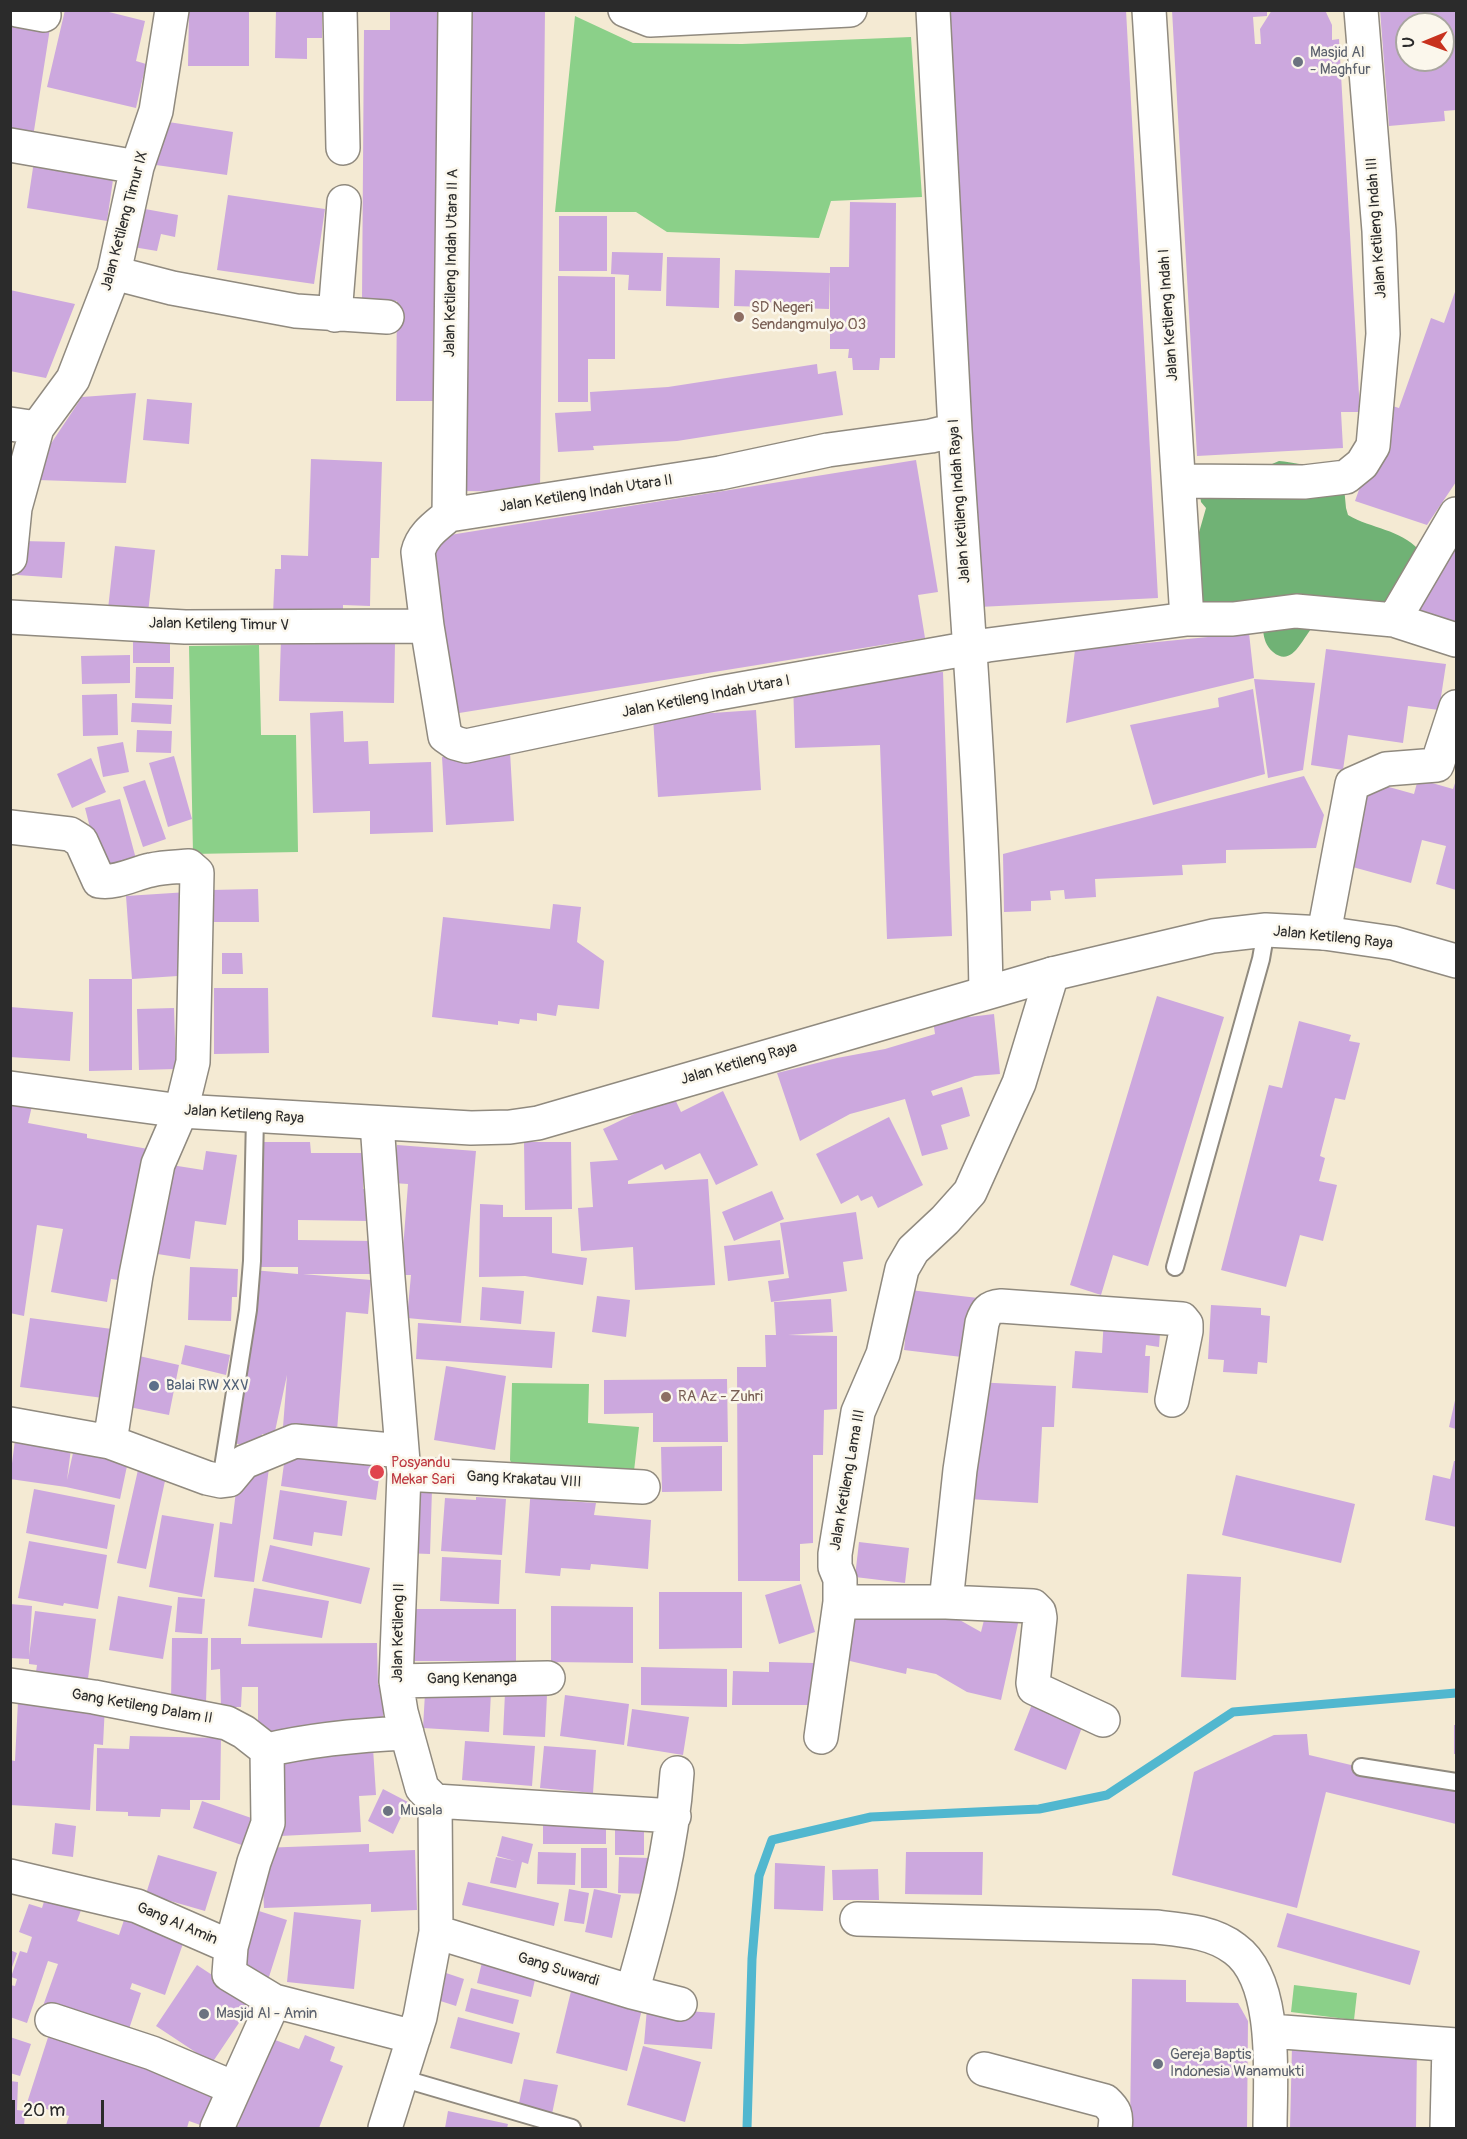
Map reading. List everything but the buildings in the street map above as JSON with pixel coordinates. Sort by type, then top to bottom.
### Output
[{"type":"street","name":"Jalan Ketileng Timur IX","points":[[10,558],[24,426],[74,379],[114,273],[137,167],[156,111],[172,10]]},
{"type":"street","points":[[340,10],[343,148]]},
{"type":"street","name":"Jalan Ketileng Indah Utara II A","points":[[449,515],[455,10]]},
{"type":"street","points":[[641,14],[850,10]]},
{"type":"street","name":"Jalan Ketileng Indah Raya I","points":[[933,10],[955,430],[971,649],[985,923],[986,992]]},
{"type":"street","name":"Jalan Ketileng Indah I","points":[[1149,10],[1187,619]]},
{"type":"street","name":"Jalan Ketileng Indah III","points":[[1179,482],[1304,482],[1346,477],[1362,464],[1373,446],[1383,334],[1379,231],[1361,10]]},
{"type":"street","points":[[10,145],[137,167]]},
{"type":"street","points":[[336,315],[344,202]]},
{"type":"street","points":[[114,273],[172,288],[268,306],[336,315],[387,317]]},
{"type":"street","name":"Jalan Ketileng Indah Utara II","points":[[449,515],[720,473],[828,450],[931,436],[955,430]]},
{"type":"street","points":[[1394,620],[1456,514]]},
{"type":"street","points":[[427,626],[418,552],[424,537],[449,515]]},
{"type":"street","points":[[971,649],[1187,619],[1233,619],[1296,611],[1394,620],[1456,640]]},
{"type":"street","name":"Jalan Ketileng Timur V","points":[[10,616],[185,627],[427,626]]},
{"type":"street","name":"Jalan Ketileng Indah Utara I","points":[[427,626],[445,736],[455,743],[466,746],[714,694],[971,649]]},
{"type":"street","points":[[1324,933],[1352,784],[1386,769],[1437,765],[1456,706]]},
{"type":"street","points":[[10,827],[76,837],[81,841],[99,881],[108,882],[141,872],[169,867],[189,866],[197,873],[193,1062],[181,1111],[158,1164],[136,1275],[110,1442]]},
{"type":"street","name":"Jalan Ketileng Raya","points":[[10,1088],[181,1111],[255,1116],[471,1128],[538,1123],[986,992],[1213,936],[1266,930],[1324,933],[1393,943],[1456,961]]},
{"type":"street","name":"Jalan Ketileng Lama III","points":[[821,1737],[840,1602],[840,1579],[835,1554],[858,1412],[883,1354],[902,1269],[913,1250],[970,1192],[1019,1083],[1052,974]]},
{"type":"street","name":"Jalan Ketileng II","points":[[377,1123],[403,1462],[396,1681],[401,1712],[422,1788],[435,1801]]},
{"type":"street","points":[[946,1602],[960,1470],[982,1323],[987,1310],[1001,1306],[1182,1318],[1186,1324],[1186,1331],[1172,1400]]},
{"type":"street","points":[[10,1424],[110,1442],[207,1478],[221,1481]]},
{"type":"street","name":"Gang Krakatau VIII","points":[[221,1481],[229,1480],[244,1462],[296,1441],[403,1462],[643,1487]]},
{"type":"street","points":[[840,1602],[946,1602],[1026,1605],[1036,1609],[1040,1618],[1034,1688],[1103,1720]]},
{"type":"street","name":"Gang Kenanga","points":[[396,1681],[548,1678]]},
{"type":"street","name":"Gang Ketileng Dalam II","points":[[10,1685],[94,1697],[228,1723],[267,1750]]},
{"type":"street","points":[[231,1947],[254,1863],[268,1823],[267,1750],[306,1741],[354,1735],[407,1733]]},
{"type":"street","points":[[632,1992],[662,1882],[674,1816],[677,1773]]},
{"type":"street","points":[[385,2128],[420,2017],[436,1932],[435,1801],[674,1816]]},
{"type":"street","name":"Gang Al Amin","points":[[10,1876],[137,1906],[231,1947],[229,1974],[274,2001],[414,2037]]},
{"type":"street","points":[[857,1919],[1156,1927],[1205,1933],[1236,1949],[1257,1975],[1270,2031],[1270,2128]]},
{"type":"street","name":"Gang Suwardi","points":[[436,1932],[632,1992],[680,2004]]},
{"type":"street","points":[[217,2128],[274,2001]]},
{"type":"street","points":[[52,2020],[152,2053],[234,2088]]},
{"type":"street","points":[[1270,2031],[1453,2045],[1447,2128]]},
{"type":"street","points":[[984,2069],[1105,2101],[1115,2110],[1117,2118],[1115,2128]]},
{"type":"lane","points":[[1175,1267],[1255,981],[1266,930]]},
{"type":"lane","points":[[221,1481],[248,1310],[252,1261],[255,1116]]},
{"type":"lane","points":[[1361,1767],[1456,1782]]},
{"type":"lane","points":[[401,2078],[572,2128]]},
{"type":"green space","points":[[575,16],[633,43],[742,44],[911,37],[922,197],[831,201],[819,238],[667,232],[636,212],[555,212]]},
{"type":"green space","points":[[1279,461],[1306,466],[1328,475],[1344,487],[1348,515],[1395,533],[1419,550],[1374,621],[1312,628],[1296,650],[1286,657],[1271,650],[1263,630],[1199,604],[1196,543],[1206,508],[1201,502],[1200,495]]},
{"type":"green space","points":[[259,645],[261,735],[296,735],[298,852],[193,854],[189,646]]},
{"type":"green space","points":[[512,1383],[589,1384],[588,1423],[639,1427],[634,1471],[515,1471],[510,1460]]},
{"type":"green space","points":[[1294,1985],[1357,1993],[1354,2020],[1291,2012]]},
{"type":"waterway","points":[[747,2128],[752,1959],[759,1876],[772,1840],[871,1817],[1039,1809],[1107,1795],[1233,1712],[1456,1693]]},
{"type":"place","name":"Masjid Al - Maghfur","points":[[1298,62]]},
{"type":"place","name":"SD Negeri Sendangmulyo 03","points":[[739,317]]},
{"type":"place","name":"Balai RW XXV","points":[[154,1386]]},
{"type":"place","name":"RA Az - Zuhri","points":[[666,1397]]},
{"type":"place","name":"Posyandu Mekar Sari","points":[[377,1472]]},
{"type":"place","name":"Musala","points":[[388,1811]]},
{"type":"place","name":"Masjid Al - Amin","points":[[204,2014]]},
{"type":"place","name":"Gereja Baptis Indonesia Wanamukti","points":[[1158,2064]]}]
